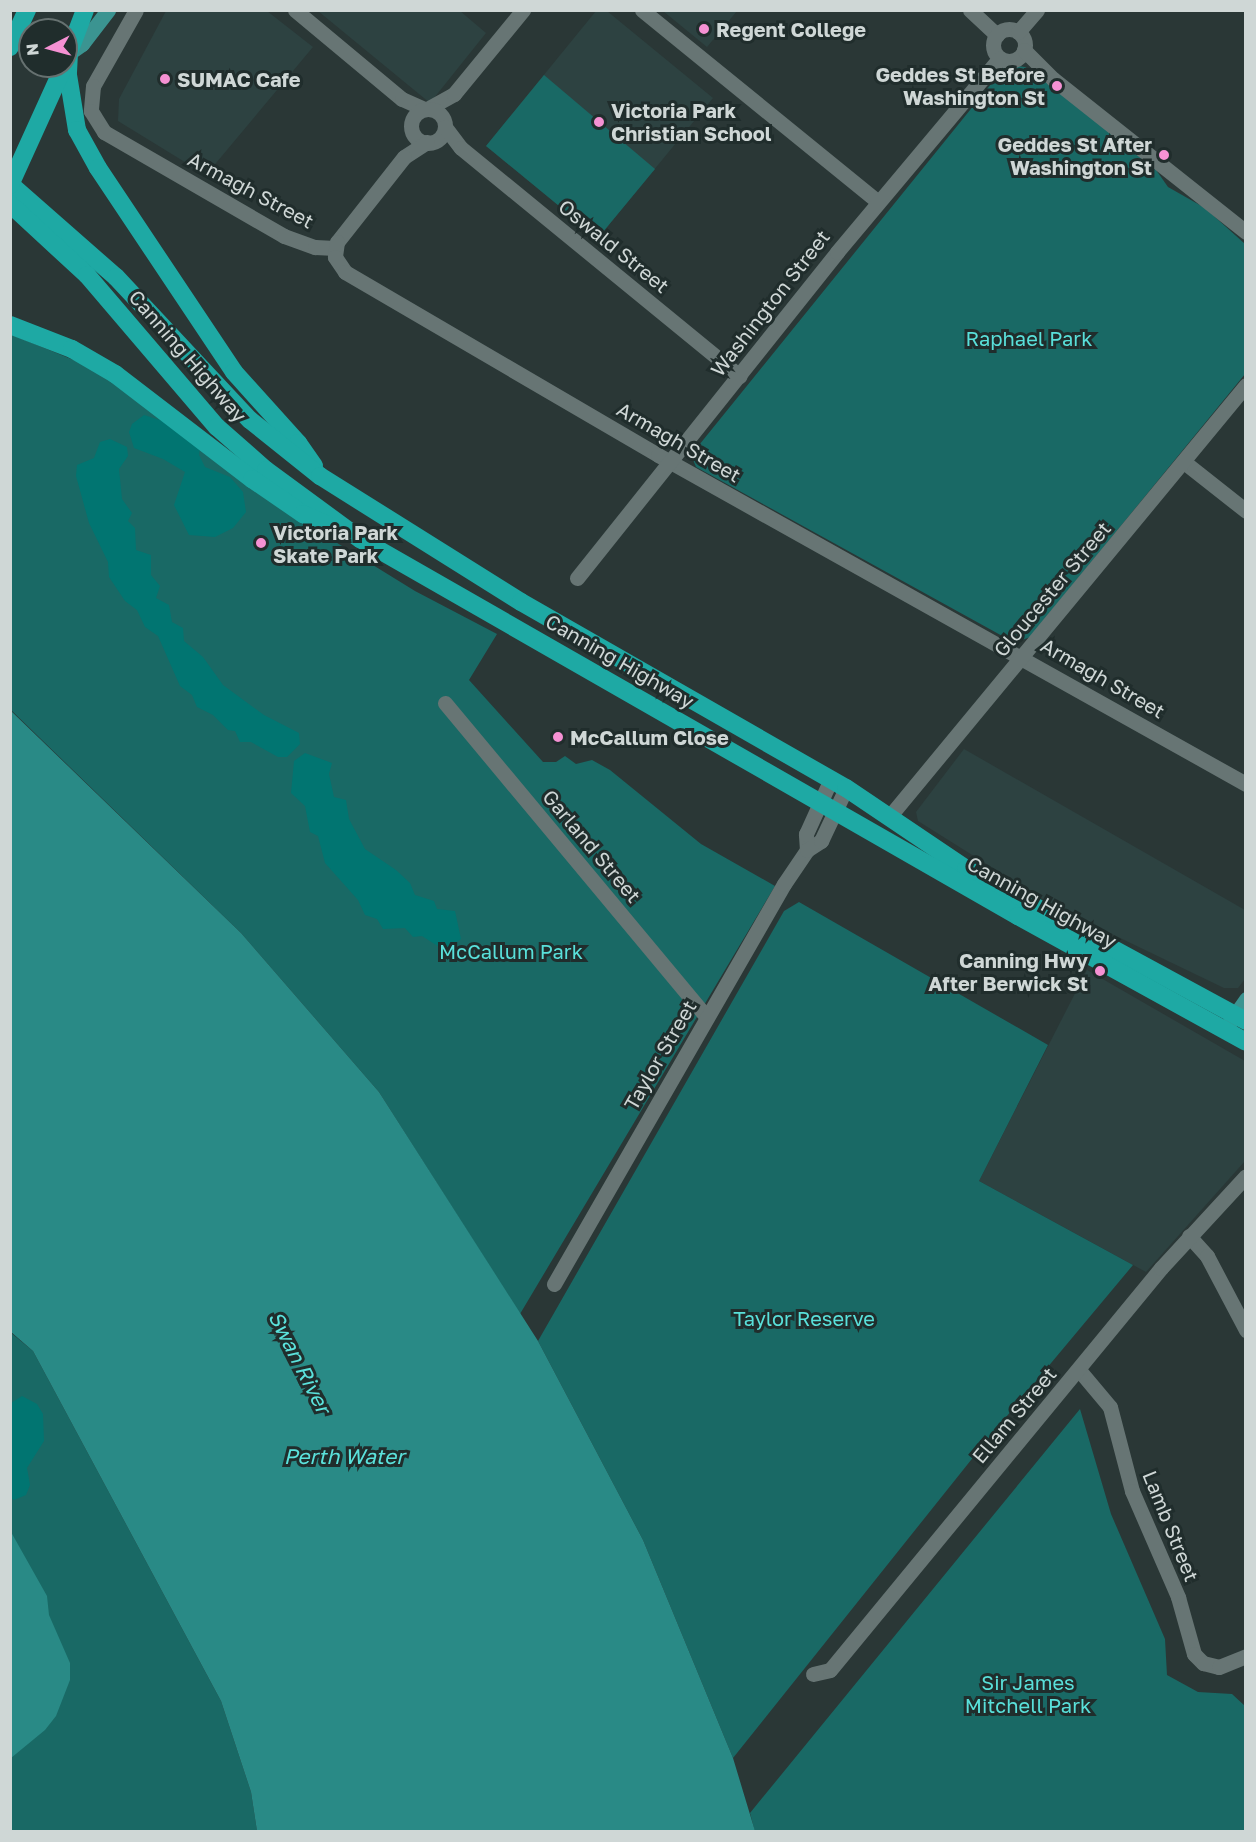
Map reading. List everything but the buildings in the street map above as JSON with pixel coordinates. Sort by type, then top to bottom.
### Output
[{"type":"highway","points":[[10,47],[27,10]]},
{"type":"highway","points":[[78,28],[85,10]]},
{"type":"highway","points":[[46,224],[10,184],[58,78]]},
{"type":"highway","points":[[68,78],[74,119],[94,160],[234,372],[298,443],[320,476]]},
{"type":"highway","points":[[10,204],[46,224]]},
{"type":"highway","name":"Canning Highway","points":[[46,224],[116,277],[250,420],[320,476],[521,602],[838,783],[1028,906],[1240,1027]]},
{"type":"highway","name":"Canning Highway","points":[[46,224],[217,428],[266,470],[360,539],[829,806],[1240,1027]]},
{"type":"highway","points":[[10,325],[72,349],[115,374],[303,514],[360,539]]},
{"type":"main road","points":[[78,48],[108,10]]},
{"type":"main road","points":[[1240,1027],[1245,999]]},
{"type":"street","name":"Armagh Street","points":[[136,10],[93,86],[91,111],[104,132],[284,236],[334,249],[338,265],[345,272],[669,461],[1023,657],[1245,784]]},
{"type":"street","points":[[295,10],[402,99],[426,109]]},
{"type":"street","points":[[404,157],[432,141],[444,124],[454,94],[523,10]]},
{"type":"street","points":[[642,10],[878,202]]},
{"type":"street","points":[[970,10],[997,35]]},
{"type":"street","points":[[1012,56],[1018,32],[1037,10]]},
{"type":"street","points":[[997,35],[1010,29],[1018,32]]},
{"type":"street","points":[[997,35],[994,47],[1053,80],[1245,232]]},
{"type":"street","name":"Washington Street","points":[[577,578],[878,202],[1012,56]]},
{"type":"street","points":[[334,249],[404,157],[412,128],[426,109],[454,94]]},
{"type":"street","points":[[402,99],[412,128]]},
{"type":"street","name":"Oswald Street","points":[[426,109],[439,113],[461,148],[740,376]]},
{"type":"street","name":"Oswald Street","points":[[412,128],[432,141],[461,148]]},
{"type":"street","name":"Gloucester Street","points":[[889,817],[1184,462],[1245,385]]},
{"type":"street","points":[[1184,462],[1245,511]]},
{"type":"street","name":"Garland Street","points":[[445,703],[706,1016]]},
{"type":"street","name":"Taylor Street","points":[[554,1284],[706,1016],[807,850],[820,841],[838,783]]},
{"type":"street","name":"Ellam Street","points":[[813,1674],[830,1670],[1189,1236],[1245,1176]]},
{"type":"street","points":[[1189,1236],[1208,1256],[1245,1330]]},
{"type":"street","name":"Lamb Street","points":[[1079,1370],[1110,1407],[1139,1512],[1178,1597],[1194,1654],[1209,1666],[1227,1665],[1245,1656]]},
{"type":"shaded area","points":[[166,11],[267,11],[313,47],[206,175],[118,121],[119,99]]},
{"type":"shaded area","points":[[318,11],[460,11],[486,33],[430,103]]},
{"type":"shaded area","name":"Victoria Park Christian School","points":[[596,11],[607,11],[713,98],[598,238],[486,146]]},
{"type":"shaded area","name":"Regent College","points":[[663,11],[737,11],[707,47]]},
{"type":"shaded area","points":[[144,415],[166,422],[200,447],[199,455],[205,467],[230,477],[243,492],[246,512],[233,528],[215,537],[189,535],[174,505],[185,472],[163,459],[134,448],[129,432],[132,424]]},
{"type":"shaded area","points":[[110,439],[127,447],[128,456],[119,469],[122,499],[132,513],[128,521],[135,528],[136,550],[151,555],[151,575],[160,586],[156,598],[169,605],[172,622],[183,628],[184,641],[203,657],[223,685],[264,715],[299,733],[300,744],[287,757],[278,757],[251,742],[240,742],[235,731],[228,730],[213,715],[197,707],[192,695],[180,686],[158,636],[145,627],[137,610],[125,601],[109,577],[108,562],[89,523],[76,476],[77,465],[94,458],[100,442]]},
{"type":"shaded area","points":[[964,749],[1245,910],[1245,979],[1238,988],[1224,988],[1039,897],[918,821],[916,812]]},
{"type":"shaded area","points":[[305,753],[332,763],[329,774],[334,797],[346,800],[349,819],[365,849],[396,870],[410,883],[415,895],[434,901],[437,909],[455,911],[461,939],[444,950],[422,936],[413,937],[405,928],[383,929],[377,919],[365,915],[358,900],[325,863],[318,836],[310,832],[305,806],[291,793],[294,761]]},
{"type":"shaded area","points":[[1087,970],[1245,1061],[1245,1161],[1146,1272],[979,1181]]},
{"type":"shaded area","points":[[22,1396],[37,1404],[43,1414],[44,1441],[27,1468],[30,1485],[26,1495],[14,1500],[10,1497],[11,1403]]},
{"type":"green space","name":"Raphael Park","points":[[1011,65],[1025,67],[1053,86],[1154,167],[1168,187],[1205,208],[1245,244],[1245,374],[1030,637],[1015,643],[696,467],[691,455],[1004,68]]},
{"type":"green space","points":[[544,75],[655,169],[598,238],[486,146]]},
{"type":"green space","name":"McCallum Park","points":[[10,334],[81,363],[129,389],[287,512],[415,591],[497,634],[469,680],[543,762],[556,762],[565,756],[576,764],[592,760],[610,770],[701,844],[775,886],[520,1314],[379,1092],[241,933],[11,710]]},
{"type":"green space","name":"Taylor Reserve","points":[[799,902],[1048,1045],[979,1181],[1133,1265],[991,1435],[733,1758],[643,1540],[538,1341],[784,911]]},
{"type":"green space","points":[[10,1332],[33,1351],[221,1701],[251,1792],[257,1831],[11,1831]]},
{"type":"green space","name":"Sir James Mitchell Park","points":[[1080,1409],[1111,1514],[1165,1639],[1167,1675],[1198,1692],[1232,1694],[1245,1706],[1245,1831],[755,1832],[750,1813]]},
{"type":"water","name":"Perth Water","points":[[10,710],[241,933],[379,1092],[538,1341],[643,1540],[733,1758],[755,1831],[257,1831],[251,1792],[221,1701],[33,1351],[11,1332]]},
{"type":"water","points":[[11,1532],[47,1596],[49,1615],[70,1663],[70,1680],[56,1716],[45,1730],[11,1758]]},
{"type":"place","name":"Regent College","points":[[704,29]]},
{"type":"place","name":"SUMAC Cafe","points":[[165,79]]},
{"type":"place","name":"Geddes St Before Washington St","points":[[1057,86]]},
{"type":"place","name":"Victoria Park Christian School","points":[[599,122]]},
{"type":"place","name":"Geddes St After Washington St","points":[[1164,155]]},
{"type":"place","name":"Victoria Park Skate Park","points":[[261,543]]},
{"type":"place","name":"McCallum Close","points":[[558,737]]},
{"type":"place","name":"Canning Hwy After Berwick St","points":[[1100,971]]},
{"type":"water label","name":"Swan River","points":[[300,1362]]}]
